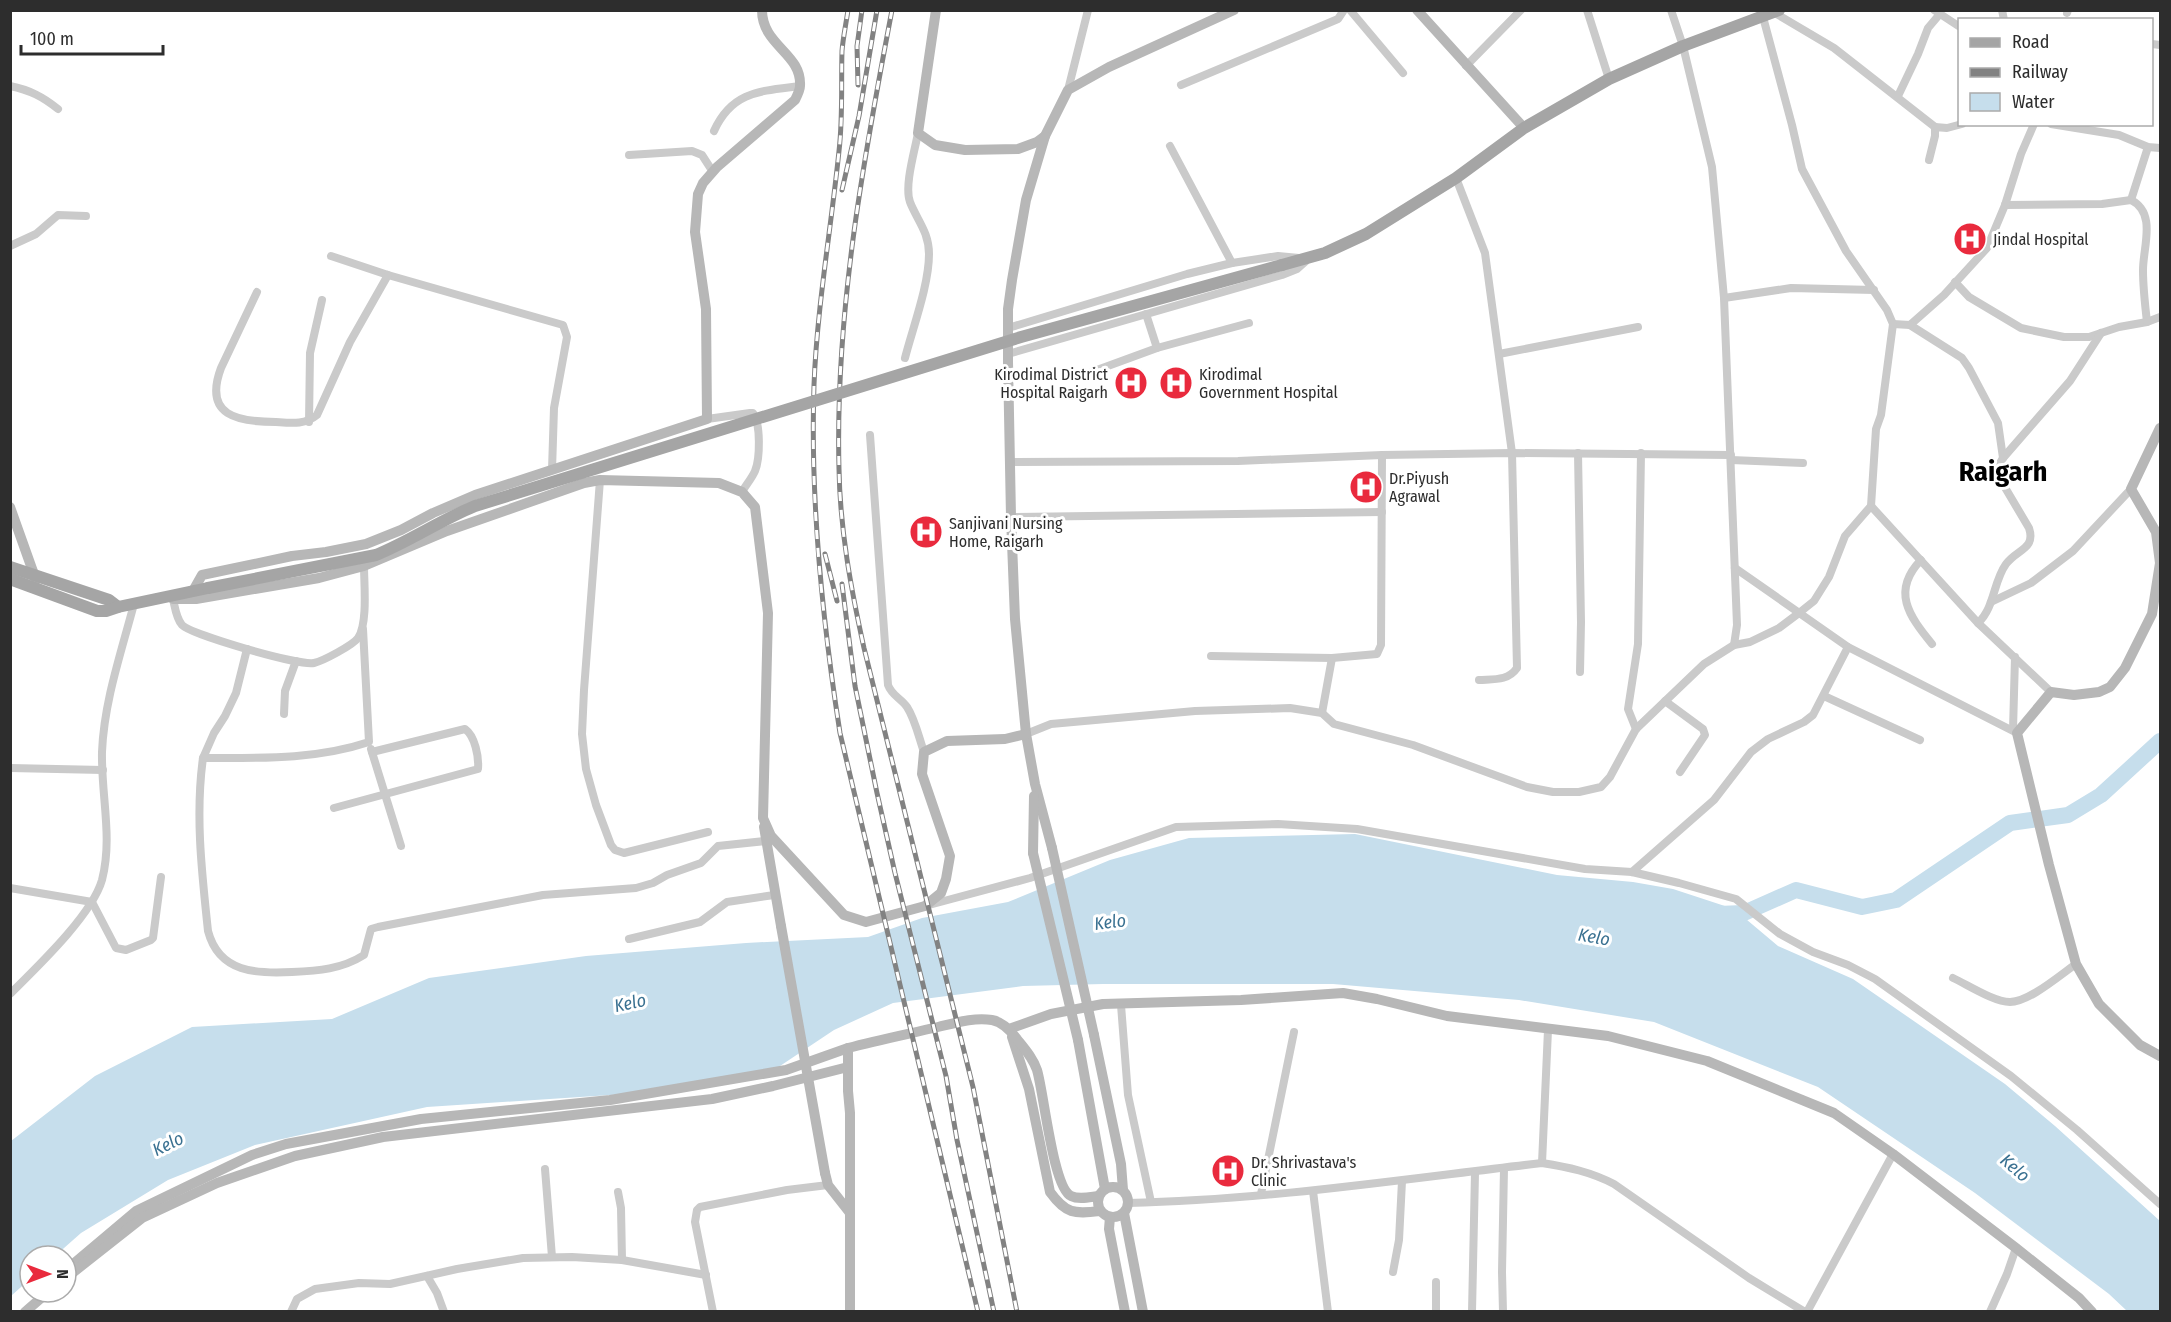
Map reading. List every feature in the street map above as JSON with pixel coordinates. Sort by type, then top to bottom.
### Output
[{"type":"main road","points":[[10,579],[97,611],[106,612],[118,607],[167,599],[193,591],[376,555],[400,545],[450,516],[475,506],[1010,340],[1200,286],[1307,260],[1366,234],[1456,177],[1524,128],[1610,79],[1683,46],[1777,12]]},
{"type":"main road","points":[[10,567],[109,600],[118,607]]},
{"type":"street","points":[[707,419],[706,309],[695,232],[698,194],[703,183],[713,172],[795,100],[800,86],[796,66],[764,27],[762,10]]},
{"type":"street","points":[[905,358],[928,273],[930,252],[924,228],[909,200],[909,188],[936,10]]},
{"type":"street","points":[[1088,10],[1068,90],[1045,136],[1026,200],[1008,309],[1015,619],[1026,734],[1035,784],[1052,848],[1121,1164],[1123,1190],[1127,1196],[1126,1208],[1143,1311]]},
{"type":"street","points":[[1068,90],[1109,67],[1234,10]]},
{"type":"street","points":[[1181,85],[1338,19],[1344,10]]},
{"type":"street","points":[[1350,10],[1403,73]]},
{"type":"street","points":[[1417,10],[1524,128]]},
{"type":"street","points":[[1466,66],[1521,10]]},
{"type":"street","points":[[1587,10],[1610,79]]},
{"type":"street","points":[[1671,10],[1683,46],[1712,167],[1724,298],[1737,625],[1734,645]]},
{"type":"street","points":[[1777,12],[1834,48],[1935,127],[1947,128],[1958,125]]},
{"type":"street","points":[[1898,96],[1937,13],[1958,26]]},
{"type":"street","points":[[924,752],[947,741],[1005,739],[1051,724],[1195,711],[1290,708],[1322,714],[1334,724],[1346,729],[1413,745],[1527,787],[1553,792],[1579,792],[1601,787],[1610,777],[1636,729],[1704,664],[1734,645],[1750,642],[1779,628],[1814,601],[1829,577],[1845,536],[1871,506],[1876,429],[1881,415],[1893,324],[1887,310],[1846,251],[1802,169],[1763,17]]},
{"type":"street","points":[[10,86],[29,90],[43,97],[58,109]]},
{"type":"street","points":[[714,131],[721,116],[744,96],[800,86]]},
{"type":"street","points":[[1910,325],[1987,248],[2005,206],[2016,168],[2033,126]]},
{"type":"street","points":[[2063,126],[2119,135],[2148,147],[2160,148]]},
{"type":"street","points":[[2119,135],[2120,126]]},
{"type":"street","points":[[1929,160],[1935,127]]},
{"type":"street","points":[[918,133],[935,145],[965,150],[1018,149],[1037,142],[1045,136]]},
{"type":"street","points":[[1170,146],[1232,263]]},
{"type":"street","points":[[2131,200],[2148,147]]},
{"type":"street","points":[[629,155],[692,151],[702,155],[713,172]]},
{"type":"street","points":[[1456,177],[1485,254],[1512,453],[1517,668],[1513,675],[1506,678],[1479,680]]},
{"type":"street","points":[[2005,206],[2102,204],[2131,200],[2138,204],[2146,218],[2143,269],[2146,322]]},
{"type":"street","points":[[10,246],[36,234],[58,215],[86,216]]},
{"type":"street","points":[[331,256],[388,275],[563,325],[567,338],[554,408],[552,470]]},
{"type":"street","points":[[1008,328],[1187,274],[1232,263],[1278,256],[1307,260]]},
{"type":"street","points":[[1008,354],[1282,275],[1297,269],[1307,260]]},
{"type":"street","points":[[257,292],[216,381],[216,399],[222,409],[235,418],[254,422],[309,422],[317,415],[350,342],[388,275]]},
{"type":"street","points":[[1955,282],[1969,297],[2021,328],[2071,337],[2089,337],[2160,317]]},
{"type":"street","points":[[1724,298],[1791,288],[1874,290]]},
{"type":"street","points":[[309,422],[309,353],[322,300]]},
{"type":"street","points":[[1146,314],[1157,348]]},
{"type":"street","points":[[1086,374],[1157,348],[1249,322]]},
{"type":"street","points":[[1893,324],[1910,325],[1962,358],[1998,423],[2003,458]]},
{"type":"street","points":[[1499,354],[1638,327]]},
{"type":"street","points":[[1978,623],[1985,616],[1992,602],[2007,563],[2031,542],[2032,536],[1997,474],[1997,468],[2003,458],[2070,381],[2101,333]]},
{"type":"street","points":[[193,591],[202,575],[292,556],[366,544],[475,495],[707,419],[750,412],[756,417],[758,434],[756,470],[742,492]]},
{"type":"street","points":[[1992,602],[2031,583],[2073,551],[2131,489],[2160,428]]},
{"type":"street","points":[[870,435],[888,685],[893,695],[902,700],[908,708],[924,752],[922,774],[950,856],[941,893],[925,906]]},
{"type":"street","points":[[1578,453],[1580,672]]},
{"type":"street","points":[[1636,729],[1628,709],[1638,644],[1641,453]]},
{"type":"street","points":[[1010,462],[1238,461],[1382,455],[1641,453],[1803,463]]},
{"type":"street","points":[[1211,656],[1332,658],[1377,654],[1380,650],[1382,455]]},
{"type":"street","points":[[600,480],[582,734],[586,769],[596,805],[611,845],[615,850],[624,853],[708,832]]},
{"type":"street","points":[[363,629],[357,640],[314,663],[296,662],[187,629],[178,619],[167,599],[196,599],[308,580],[364,566],[447,531],[552,492],[600,480],[719,483],[742,492],[754,507],[768,613],[763,818],[765,841],[825,1173],[828,1185],[850,1213]]},
{"type":"street","points":[[1871,506],[1978,623],[2051,692],[2074,695],[2099,692],[2110,687],[2125,668],[2152,614],[2160,563],[2156,531],[2131,489]]},
{"type":"street","points":[[10,507],[39,589]]},
{"type":"street","points":[[1011,517],[1382,512]]},
{"type":"street","points":[[1922,560],[1908,577],[1906,603],[1913,621],[1932,644]]},
{"type":"street","points":[[364,566],[363,629],[369,742],[401,846]]},
{"type":"street","points":[[1735,568],[1848,647],[2015,731]]},
{"type":"street","points":[[10,994],[79,920],[92,902],[101,881],[107,836],[102,753],[108,702],[134,604]]},
{"type":"street","points":[[1632,872],[1714,800],[1751,752],[1768,739],[1804,723],[1813,715],[1848,647]]},
{"type":"street","points":[[247,649],[236,693],[203,758],[200,800],[201,868],[211,941],[219,953],[238,967],[261,974],[339,968],[364,956],[371,929],[543,896],[636,888],[653,884],[667,875],[700,863],[718,846],[765,841]]},
{"type":"street","points":[[2015,657],[2015,731],[2076,964],[2099,1004],[2140,1045],[2160,1056]]},
{"type":"street","points":[[1322,714],[1332,658]]},
{"type":"street","points":[[284,714],[285,691],[296,662]]},
{"type":"street","points":[[2015,731],[2051,692]]},
{"type":"street","points":[[1824,696],[1920,740]]},
{"type":"street","points":[[1665,701],[1703,729],[1704,735],[1680,772]]},
{"type":"street","points":[[334,808],[478,769],[479,762],[471,734],[465,729],[372,752]]},
{"type":"street","points":[[203,758],[288,757],[333,753],[369,742]]},
{"type":"street","points":[[10,768],[103,770]]},
{"type":"street","points":[[1035,784],[1033,853],[1078,1040],[1102,1193],[1098,1204],[1100,1210],[1110,1217],[1118,1217],[1126,1208],[1151,1202],[1196,1202],[1261,1194],[1313,1191],[1542,1163],[1564,1166],[1596,1175],[1614,1184],[1749,1278],[1806,1311],[1893,1154]]},
{"type":"street","points":[[763,818],[771,836],[844,915],[866,922],[1030,878],[1176,827],[1278,824],[1357,829],[1585,869],[1632,872],[1736,899],[1780,934],[1813,952],[1848,965],[1875,979],[1943,1026],[2011,1076],[2077,1130],[2160,1204]]},
{"type":"street","points":[[92,902],[116,948],[126,950],[153,938],[161,877]]},
{"type":"street","points":[[10,888],[92,902]]},
{"type":"street","points":[[629,939],[700,922],[727,902],[774,895]]},
{"type":"street","points":[[1953,978],[1999,1000],[2011,1002],[2026,998],[2076,964]]},
{"type":"street","points":[[1009,1029],[1051,1014],[1103,1004],[1121,1005],[1343,993],[1447,1016],[1608,1036],[1707,1061],[1834,1113],[1893,1154],[2016,1248],[2092,1311]]},
{"type":"street","points":[[1121,1005],[1128,1095],[1151,1202]]},
{"type":"street","points":[[78,1260],[136,1211],[252,1155],[286,1144],[421,1119],[633,1096],[786,1070],[881,1039],[973,1020],[994,1020],[1009,1029],[1030,1055],[1044,1099],[1052,1148],[1063,1188],[1070,1196],[1081,1198],[1102,1193],[1112,1187],[1123,1190]]},
{"type":"street","points":[[1009,1029],[1029,1089],[1050,1192],[1059,1205],[1071,1212],[1100,1210]]},
{"type":"street","points":[[1542,1163],[1548,1030]]},
{"type":"street","points":[[1261,1194],[1294,1032]]},
{"type":"street","points":[[848,1048],[850,1311]]},
{"type":"street","points":[[78,1269],[142,1218],[217,1183],[295,1156],[383,1137],[712,1099],[848,1067]]},
{"type":"street","points":[[1503,1311],[1504,1168]]},
{"type":"street","points":[[545,1169],[552,1257]]},
{"type":"street","points":[[1472,1311],[1475,1173]]},
{"type":"street","points":[[1393,1272],[1399,1240],[1402,1181]]},
{"type":"street","points":[[713,1311],[695,1221],[697,1210],[787,1190],[828,1185]]},
{"type":"street","points":[[1313,1191],[1328,1311]]},
{"type":"street","points":[[618,1192],[621,1208],[621,1260]]},
{"type":"street","points":[[1110,1217],[1109,1229],[1125,1311]]},
{"type":"street","points":[[1990,1311],[2016,1248]]},
{"type":"street","points":[[291,1311],[297,1299],[315,1289],[359,1283],[390,1284],[457,1269],[523,1258],[572,1257],[621,1260],[706,1275]]},
{"type":"street","points":[[427,1276],[444,1311]]},
{"type":"street","points":[[1436,1282],[1437,1311]]},
{"type":"water","name":"Kelo","points":[[1355,834],[1557,875],[1633,882],[1673,889],[1734,909],[1778,946],[1853,979],[2005,1084],[2160,1221],[2160,1311],[2127,1311],[2109,1294],[1975,1193],[1818,1087],[1654,1022],[1519,1000],[1333,984],[1023,986],[893,1003],[834,1030],[774,1070],[656,1092],[427,1107],[255,1145],[168,1180],[81,1233],[69,1244],[18,1244],[18,1290],[11,1296],[11,1141],[95,1076],[192,1027],[332,1019],[429,978],[586,956],[746,943],[868,937],[922,918],[1008,902],[1110,860],[1189,838]]},
{"type":"waterway","points":[[1718,914],[1744,913],[1796,890],[1862,907],[1896,900],[2010,823],[2068,815],[2101,795],[2160,741]]},
{"type":"railway","points":[[848,10],[842,51],[840,138],[821,297],[814,385],[814,473],[823,603],[840,733],[978,1312]]},
{"type":"railway","points":[[858,85],[857,46],[862,10]]},
{"type":"railway","points":[[842,190],[859,116],[877,10]]},
{"type":"railway","points":[[892,10],[861,181],[846,296],[839,411],[839,469],[844,537],[864,648],[973,1087],[1017,1312]]},
{"type":"railway","points":[[825,554],[837,601]]},
{"type":"railway","points":[[842,584],[855,686],[877,793],[946,1076],[957,1140],[994,1312]]},
{"type":"place","name":"Jindal Hospital","points":[[1970,239]]},
{"type":"place","name":"Kirodimal District Hospital Raigarh","points":[[1131,383]]},
{"type":"place","name":"Kirodimal Government Hospital","points":[[1176,383]]},
{"type":"place","name":"Dr.Piyush Agrawal","points":[[1366,487]]},
{"type":"place","name":"Sanjivani Nursing Home, Raigarh","points":[[926,532]]},
{"type":"place","name":"Dr. Shrivastava's Clinic","points":[[1228,1171]]},
{"type":"district","name":"Raigarh","points":[[2003,471]]}]
